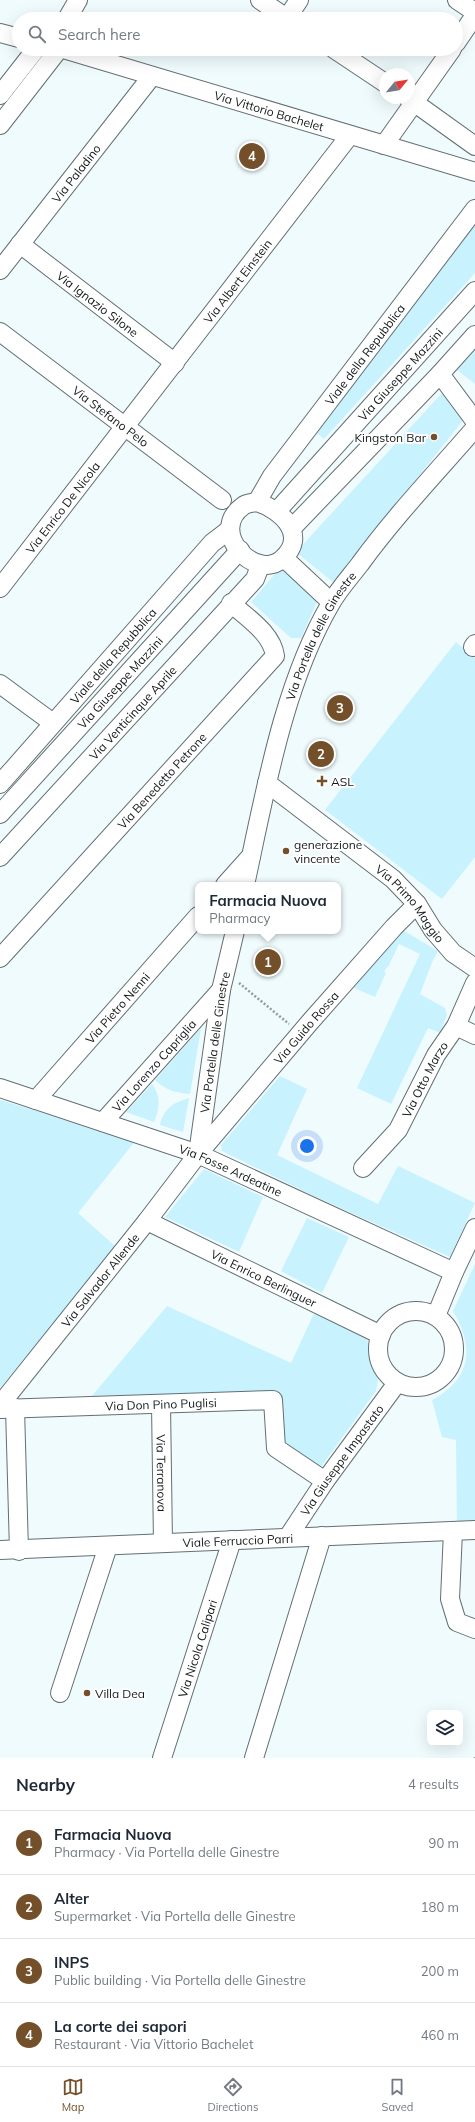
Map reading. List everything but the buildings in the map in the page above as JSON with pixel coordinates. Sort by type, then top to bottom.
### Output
[{"type":"street","points":[[70,12],[78,0]]},
{"type":"street","points":[[260,0],[278,12]]},
{"type":"street","points":[[292,12],[299,0]]},
{"type":"street","points":[[457,0],[475,14],[463,32]]},
{"type":"street","points":[[0,33],[12,36]]},
{"type":"street","points":[[0,95],[31,56]]},
{"type":"street","points":[[0,125],[54,56]]},
{"type":"street","name":"Via Vittorio Bachelet","points":[[86,56],[475,172]]},
{"type":"street","points":[[344,56],[379,79]]},
{"type":"street","points":[[415,96],[447,56]]},
{"type":"street","name":"Via Paladino","points":[[0,270],[152,76]]},
{"type":"street","points":[[415,102],[475,146]]},
{"type":"street","points":[[384,145],[410,104]]},
{"type":"street","name":"Via Albert Einstein","points":[[125,427],[350,135]]},
{"type":"street","name":"Viale della Repubblica","points":[[250,503],[475,209]]},
{"type":"street","name":"Via Ignazio Silone","points":[[20,244],[175,363]]},
{"type":"street","name":"Via Giuseppe Mazzini","points":[[277,511],[475,291]]},
{"type":"street","name":"Via Stefano Pelo","points":[[0,332],[222,500],[250,503]]},
{"type":"street","points":[[292,528],[440,374],[475,335]]},
{"type":"street","points":[[440,374],[475,400]]},
{"type":"street","points":[[440,374],[475,421]]},
{"type":"street","name":"Via Enrico De Nicola","points":[[2,581],[125,427]]},
{"type":"street","name":"Via Portella delle Ginestre","points":[[246,882],[267,783],[288,707],[310,644],[331,602],[379,538],[475,428]]},
{"type":"street","name":"Via Stefano Pelo","points":[[222,500],[230,525]]},
{"type":"street","points":[[250,503],[270,506],[277,511],[292,528],[293,544],[290,552],[284,558],[272,565],[260,566],[234,544],[230,525],[250,503]]},
{"type":"street","name":"Viale della Repubblica","points":[[0,784],[212,543],[230,525]]},
{"type":"street","name":"Via Giuseppe Mazzini","points":[[0,814],[240,550]]},
{"type":"street","points":[[284,558],[331,602]]},
{"type":"street","name":"Via Venticinque Aprile","points":[[0,857],[231,603],[255,579],[260,566]]},
{"type":"street","name":"Via Benedetto Petrone","points":[[0,958],[275,656],[274,646],[269,638],[231,603]]},
{"type":"street","points":[[0,684],[53,723]]},
{"type":"street","name":"Via Primo Maggio","points":[[267,783],[393,879],[416,904],[433,930],[454,953],[475,968]]},
{"type":"street","points":[[228,882],[252,854]]},
{"type":"street","name":"Via Guido Rossa","points":[[198,1154],[301,1033],[416,904]]},
{"type":"street","name":"Via Pietro Nenni","points":[[36,1100],[195,919]]},
{"type":"street","name":"Via Portella delle Ginestre","points":[[198,1154],[221,990],[234,934]]},
{"type":"street","name":"Via Otto Marzo","points":[[363,1168],[398,1130],[436,1055],[456,1026],[475,983]]},
{"type":"street","name":"Via Lorenzo Capriglia","points":[[103,1122],[221,990]]},
{"type":"street","points":[[456,1026],[475,1035]]},
{"type":"street","name":"Via Fosse Ardeatine","points":[[0,1088],[198,1154],[454,1272]]},
{"type":"street","name":"Via Salvador Allende","points":[[5,1407],[198,1154]]},
{"type":"street","name":"Via Enrico Berlinguer","points":[[147,1221],[381,1335]]},
{"type":"street","points":[[436,1316],[454,1272],[475,1228]]},
{"type":"street","points":[[418,1311],[436,1316],[443,1322],[453,1337],[454,1356],[447,1373],[433,1384],[424,1387],[406,1386],[397,1383],[384,1370],[380,1362],[378,1344],[381,1335],[391,1320],[399,1315],[418,1311]]},
{"type":"street","name":"Via Giuseppe Impastato","points":[[288,1537],[325,1481],[397,1383]]},
{"type":"street","name":"Via Don Pino Puglisi","points":[[5,1407],[273,1400],[276,1448],[325,1481]]},
{"type":"street","name":"Via Terranova","points":[[161,1404],[163,1543]]},
{"type":"street","points":[[5,1407],[19,1551]]},
{"type":"street","name":"Viale Ferruccio Parri","points":[[0,1550],[19,1551],[288,1537],[475,1530]]},
{"type":"street","points":[[453,1531],[450,1599],[457,1622],[475,1629]]},
{"type":"street","points":[[254,1758],[322,1536]]},
{"type":"street","name":"Via Nicola Calipari","points":[[162,1758],[232,1540]]},
{"type":"street","points":[[60,1693],[108,1546]]},
{"type":"path","points":[[226,973],[301,1033]]},
{"type":"shaded area","points":[[475,222],[475,273],[324,439],[317,433]]},
{"type":"shaded area","points":[[475,348],[475,384],[456,369]]},
{"type":"shaded area","points":[[443,392],[464,419],[334,583],[296,552]]},
{"type":"shaded area","points":[[280,568],[317,602],[301,638],[291,638],[251,602]]},
{"type":"shaded area","points":[[456,642],[475,658],[475,857],[442,899],[325,810]]},
{"type":"shaded area","points":[[401,929],[438,951],[420,994],[445,1008],[447,1015],[440,1033],[428,1028],[391,1104],[357,1088],[420,954],[399,944],[384,972],[386,973],[375,997],[354,988]]},
{"type":"shaded area","points":[[201,1028],[190,1094],[175,1092],[167,1089],[155,1080]]},
{"type":"shaded area","points":[[280,1076],[307,1089],[277,1155],[378,1204],[398,1166],[475,1203],[450,1257],[318,1198],[222,1151],[221,1145]]},
{"type":"shaded area","points":[[152,1084],[157,1093],[159,1103],[154,1122],[126,1112]]},
{"type":"shaded area","points":[[189,1098],[183,1132],[160,1125],[164,1114],[170,1107]]},
{"type":"shaded area","points":[[0,1100],[136,1140],[78,1213],[116,1247],[0,1388]]},
{"type":"shaded area","points":[[204,1169],[263,1197],[239,1252],[165,1217]]},
{"type":"shaded area","points":[[307,1218],[349,1237],[322,1293],[281,1271]]},
{"type":"shaded area","points":[[475,1264],[475,1525],[457,1526],[456,1440],[442,1437],[432,1400],[445,1392],[462,1372],[466,1350],[460,1325],[453,1311]]},
{"type":"shaded area","points":[[167,1306],[291,1363],[315,1311],[367,1337],[371,1365],[378,1379],[376,1391],[321,1467],[281,1439],[278,1392],[92,1396]]},
{"type":"place","name":"La corte dei sapori","points":[[252,156]]},
{"type":"place","name":"Kingston Bar","points":[[434,437]]},
{"type":"place","name":"INPS","points":[[340,708]]},
{"type":"place","name":"Alter","points":[[321,754]]},
{"type":"place","name":"ASL","points":[[322,781]]},
{"type":"place","name":"generazione vincente","points":[[286,851]]},
{"type":"place","name":"Farmacia Nuova","points":[[268,962]]},
{"type":"place","name":"Villa Dea","points":[[87,1693]]}]
